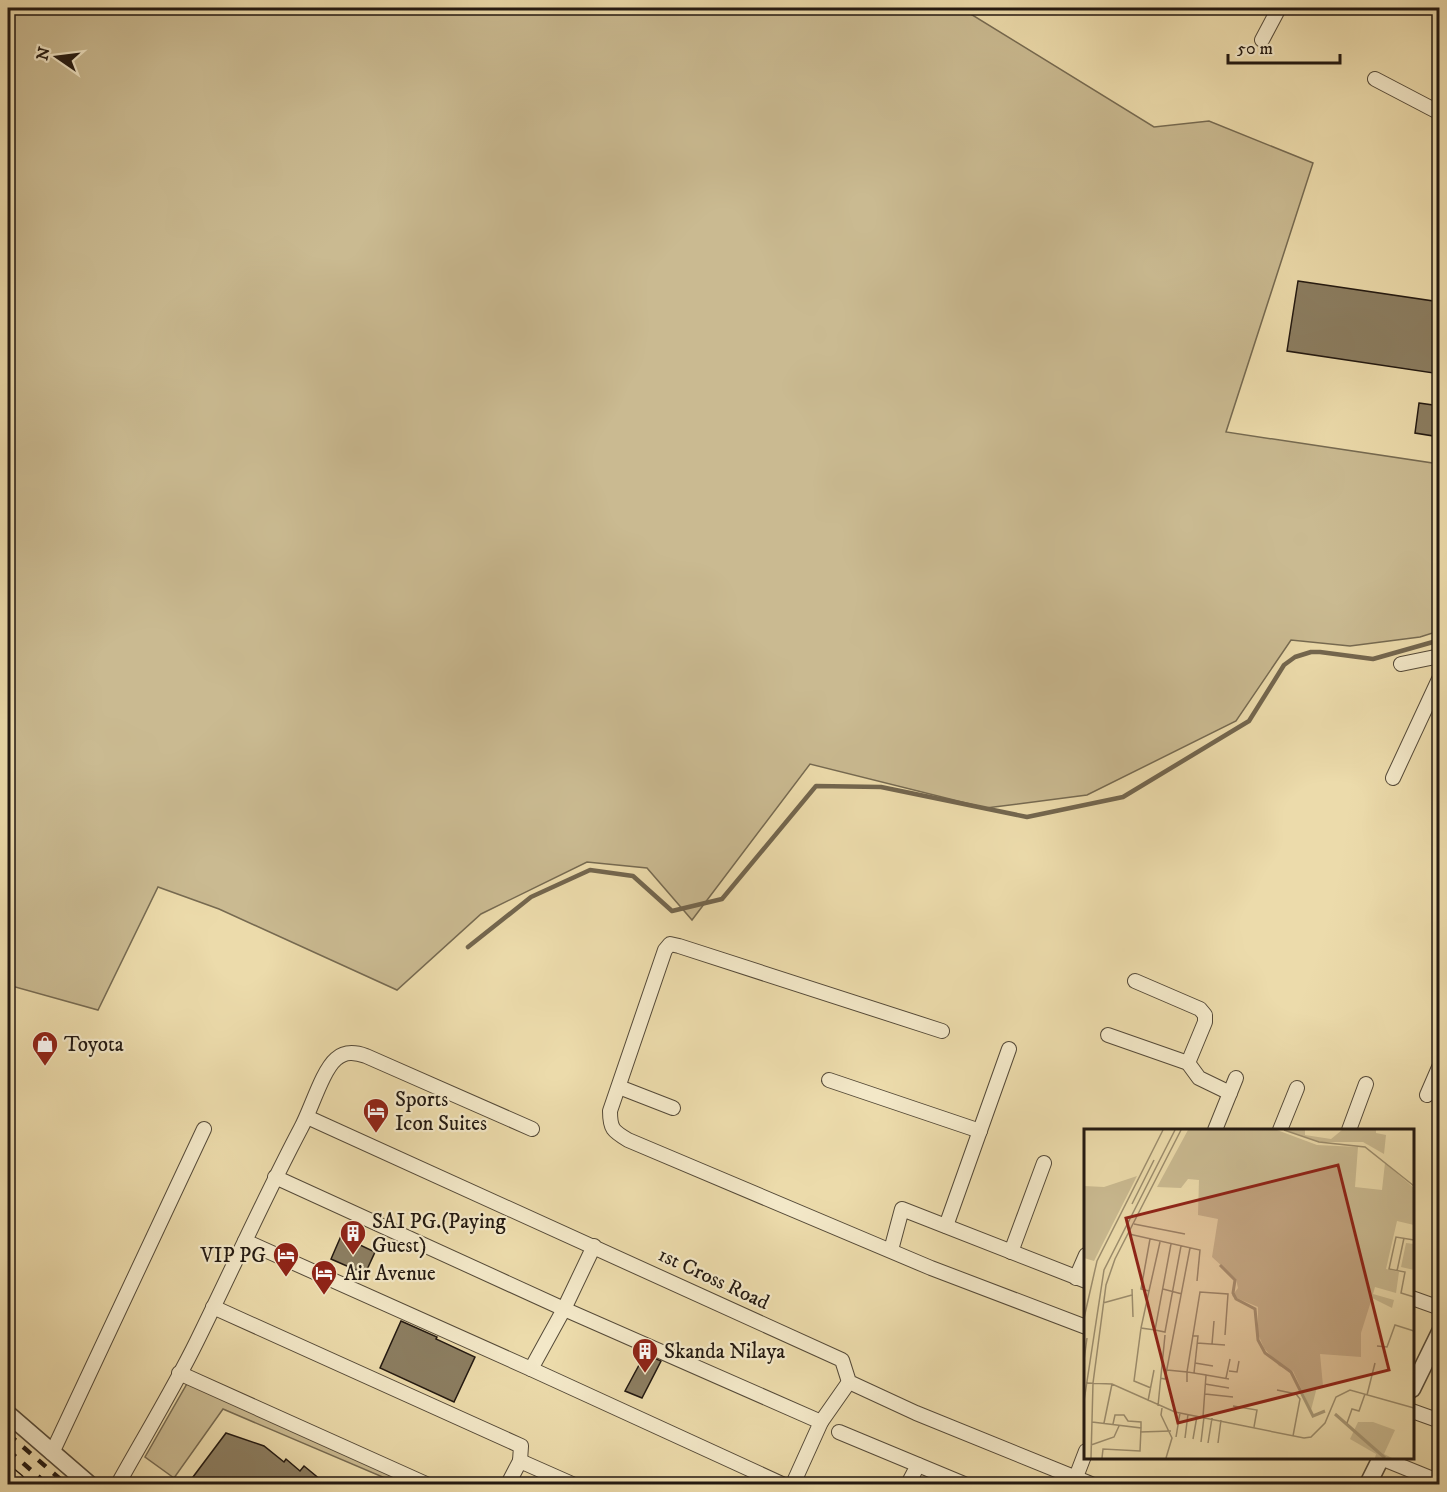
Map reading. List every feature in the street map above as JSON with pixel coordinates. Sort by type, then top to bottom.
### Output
[{"type":"highway","points":[[8,1479],[14,1485]]},
{"type":"street","points":[[1262,40],[1279,8]]},
{"type":"street","points":[[1376,79],[1440,113]]},
{"type":"street","points":[[1401,664],[1440,656]]},
{"type":"street","points":[[1393,778],[1440,677]]},
{"type":"street","points":[[942,1031],[670,944],[665,950],[610,1111],[610,1125],[616,1133],[628,1140],[931,1268],[1084,1325]]},
{"type":"street","points":[[1135,981],[1200,1009],[1205,1015],[1205,1022],[1188,1063]]},
{"type":"street","points":[[1108,1035],[1188,1063],[1199,1078],[1230,1093]]},
{"type":"street","points":[[946,1226],[1009,1049]]},
{"type":"street","points":[[118,1485],[213,1307],[275,1177],[308,1117],[328,1068],[336,1058],[346,1053],[357,1053],[532,1129]]},
{"type":"street","points":[[1427,1095],[1440,1065]]},
{"type":"street","points":[[1216,1129],[1236,1078]]},
{"type":"street","points":[[829,1080],[980,1131]]},
{"type":"street","points":[[1350,1129],[1366,1084]]},
{"type":"street","points":[[619,1087],[673,1108]]},
{"type":"street","points":[[1281,1129],[1297,1088]]},
{"type":"street","name":"1st Cross Road","points":[[308,1117],[842,1360],[849,1382]]},
{"type":"street","points":[[52,1453],[204,1130]]},
{"type":"street","points":[[1011,1252],[1044,1162]]},
{"type":"street","points":[[275,1177],[564,1309],[821,1422]]},
{"type":"street","points":[[891,1250],[902,1209],[1081,1280],[1084,1265]]},
{"type":"street","points":[[245,1241],[782,1485]]},
{"type":"street","points":[[531,1369],[564,1309],[594,1246]]},
{"type":"street","points":[[1414,1298],[1440,1308]]},
{"type":"street","points":[[213,1307],[520,1446],[520,1461],[508,1485]]},
{"type":"street","points":[[1414,1387],[1434,1356],[1440,1332]]},
{"type":"street","points":[[179,1373],[426,1485]]},
{"type":"street","points":[[793,1485],[821,1422],[849,1382],[916,1413],[1091,1485]]},
{"type":"street","points":[[1414,1411],[1440,1421]]},
{"type":"street","points":[[8,1414],[89,1485]]},
{"type":"street","points":[[839,1432],[964,1485]]},
{"type":"street","points":[[1076,1477],[1084,1456]]},
{"type":"street","points":[[1368,1485],[1381,1459]]},
{"type":"street","points":[[1383,1459],[1440,1482]]},
{"type":"street","points":[[520,1461],[572,1485]]},
{"type":"street","points":[[908,1485],[918,1465]]},
{"type":"shaded area","points":[[8,8],[961,8],[1154,127],[1209,121],[1313,163],[1226,432],[1439,464],[1434,507],[1440,510],[1439,631],[1420,637],[1350,646],[1291,640],[1236,721],[1087,795],[986,808],[810,764],[692,920],[647,868],[587,862],[481,914],[397,990],[219,909],[158,887],[98,1010],[8,985]]},
{"type":"shaded area","points":[[188,1382],[412,1484],[399,1484],[223,1409],[174,1478],[145,1457]]},
{"type":"building","points":[[1298,281],[1440,302],[1440,374],[1287,351]]},
{"type":"building","points":[[1419,403],[1440,406],[1440,437],[1415,433]]},
{"type":"building","name":"SAI PG.(Paying Guest)","points":[[341,1236],[375,1252],[365,1274],[331,1259]]},
{"type":"building","points":[[401,1321],[475,1357],[454,1402],[380,1368]]},
{"type":"building","name":"Skanda Nilaya","points":[[645,1354],[661,1361],[642,1398],[625,1391]]},
{"type":"building","points":[[226,1433],[264,1446],[284,1462],[286,1459],[300,1471],[304,1466],[327,1485],[202,1485],[193,1477]]},
{"type":"waterway","points":[[468,947],[531,897],[590,870],[633,876],[672,911],[722,899],[816,786],[881,787],[1027,817],[1123,797],[1249,721],[1284,665],[1295,657],[1320,652],[1373,659],[1440,640]]},
{"type":"railway","points":[[8,1434],[66,1484]]},
{"type":"railway","points":[[8,1450],[47,1484]]},
{"type":"place","name":"Toyota","points":[[45,1067]]},
{"type":"place","name":"Sports Icon Suites","points":[[376,1134]]},
{"type":"place","name":"SAI PG.(Paying Guest)","points":[[353,1256]]},
{"type":"place","name":"VIP PG","points":[[286,1278]]},
{"type":"place","name":"Air Avenue","points":[[324,1296]]},
{"type":"place","name":"Skanda Nilaya","points":[[645,1374]]}]
